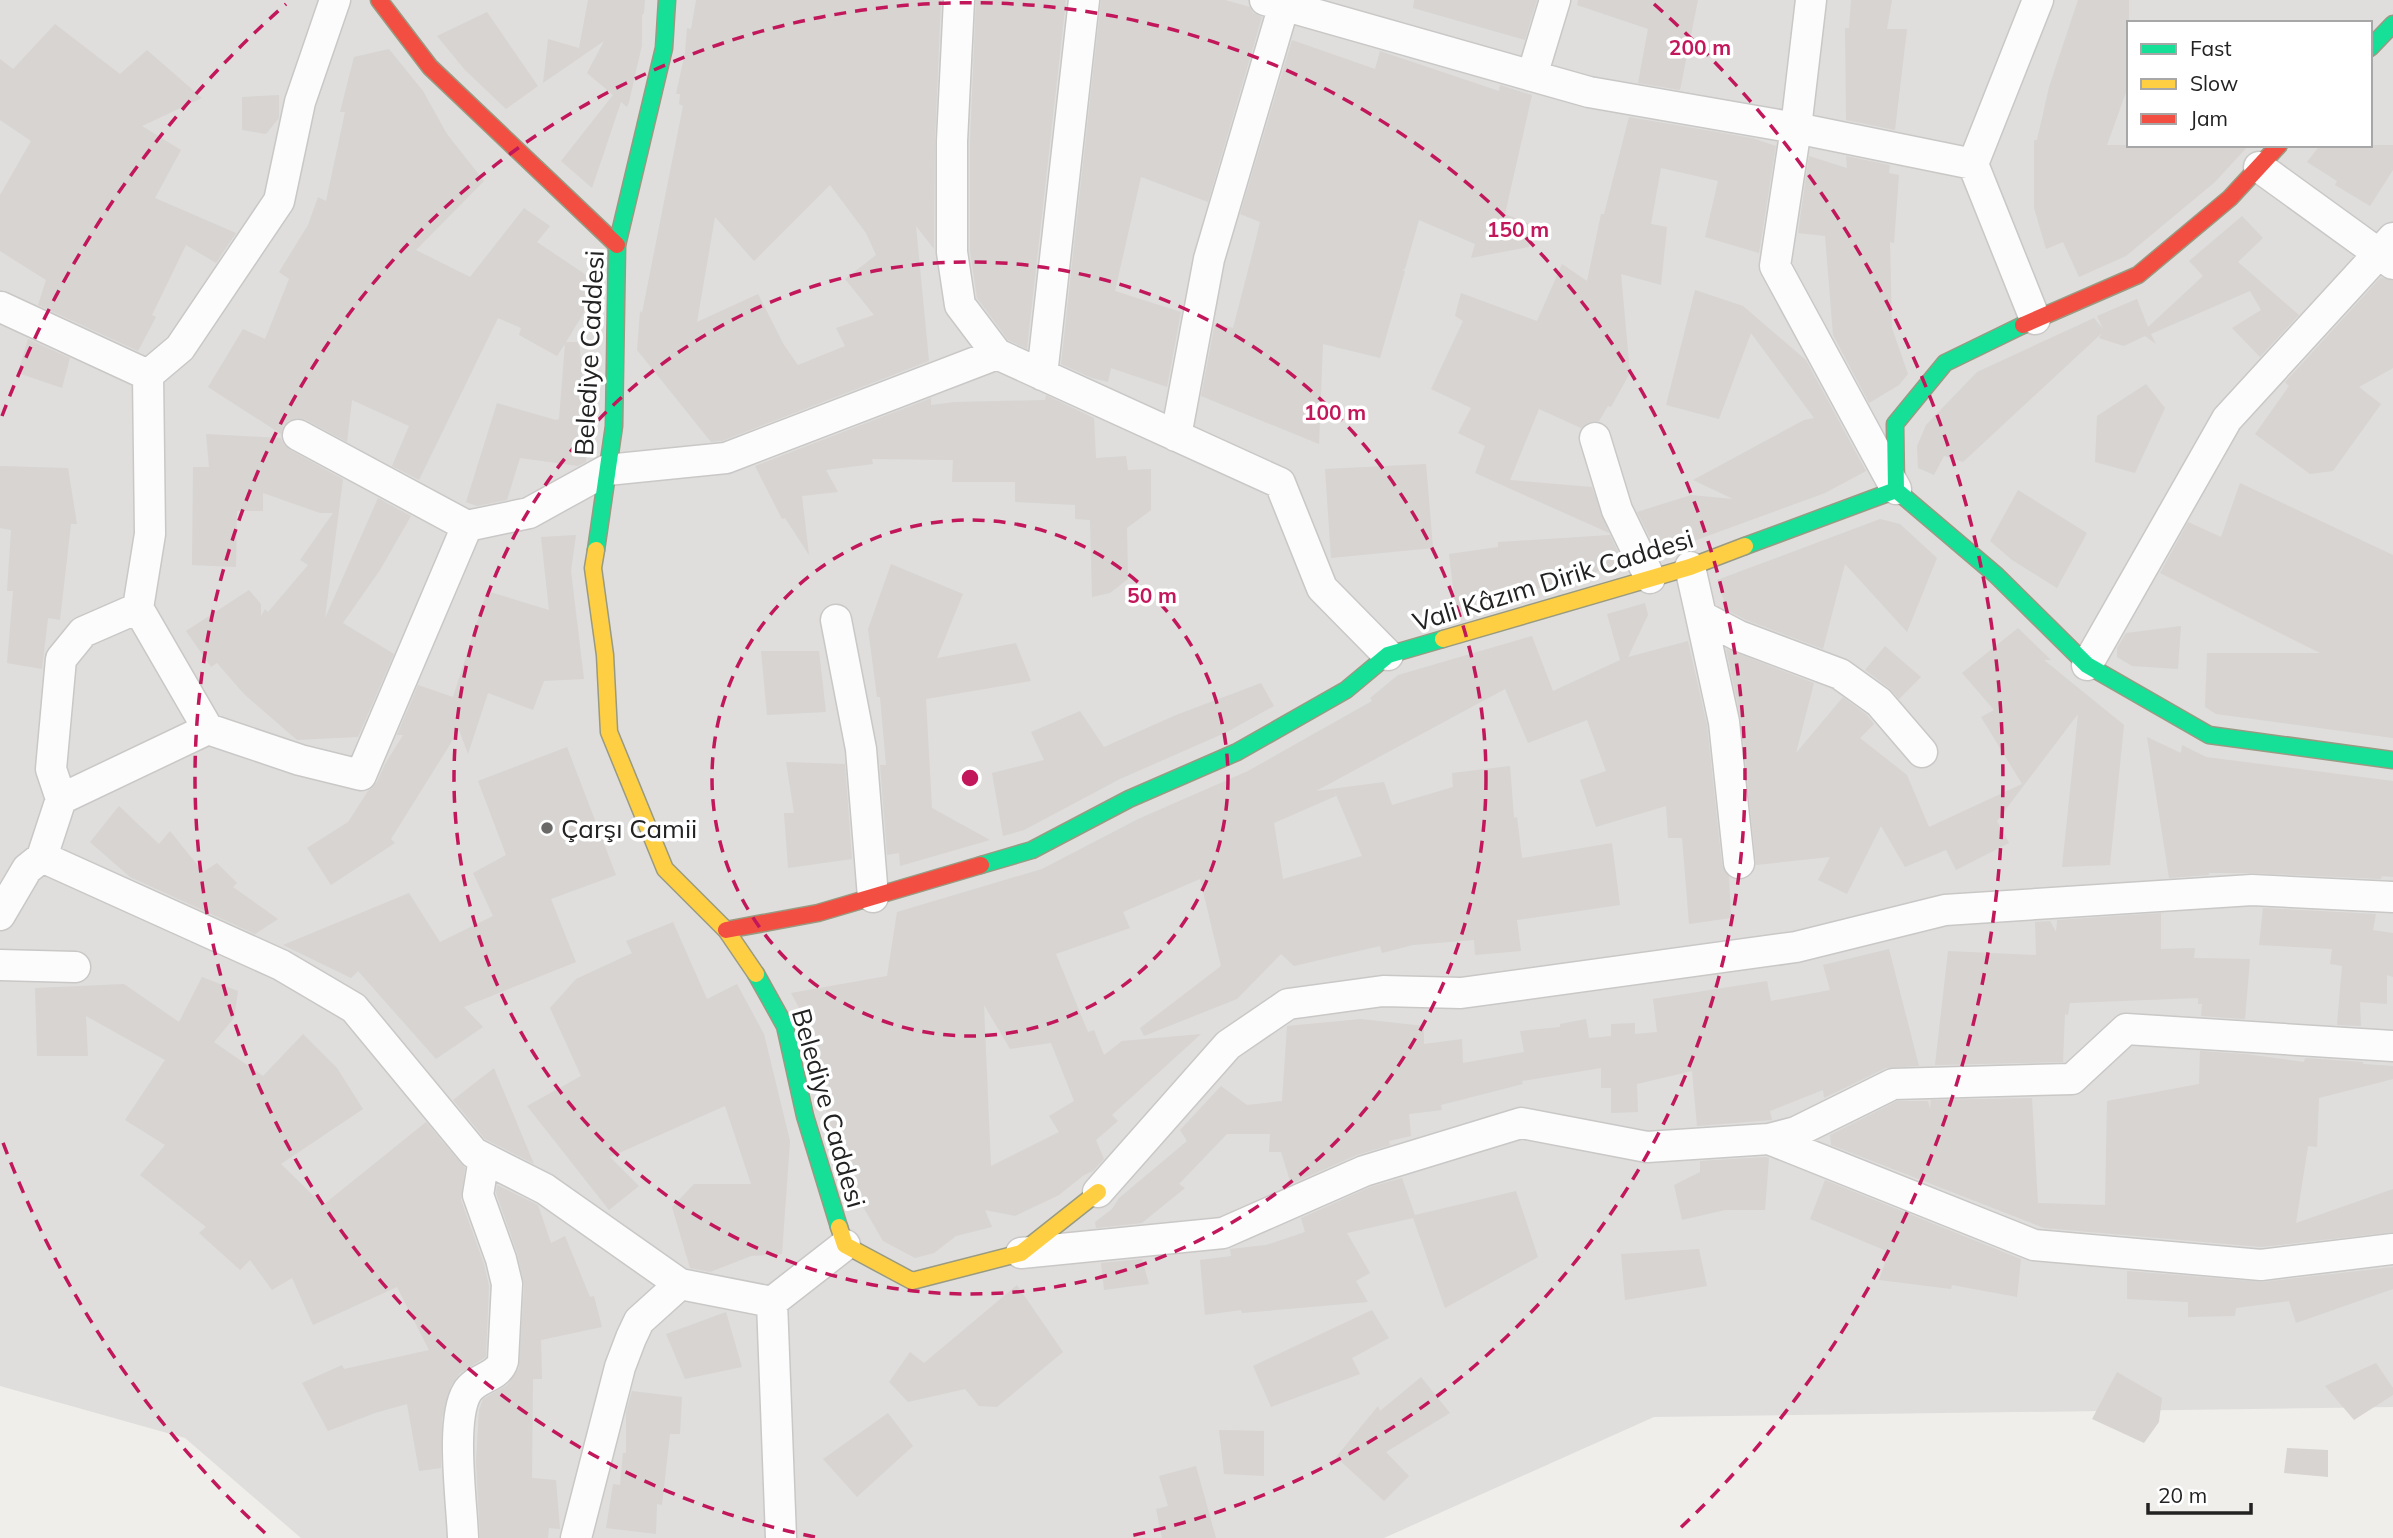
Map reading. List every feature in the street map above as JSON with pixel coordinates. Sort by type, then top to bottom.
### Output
[{"type":"main road","points":[[379,0],[430,67],[617,245]]},
{"type":"main road","name":"Belediye Caddesi","points":[[667,0],[664,48],[617,245],[614,426],[593,568],[605,655],[609,732],[665,869],[726,930],[750,963],[785,1026],[805,1116],[845,1245],[912,1281],[1021,1253],[1098,1192]]},
{"type":"main road","points":[[2372,46],[2393,24]]},
{"type":"main road","points":[[2269,156],[2230,198],[2138,275],[2035,319],[1945,363],[1895,424],[1896,490],[1996,575],[2087,664],[2209,735],[2393,760]]},
{"type":"main road","name":"Vali Kâzım Dirik Caddesi","points":[[726,930],[818,913],[1032,850],[1129,799],[1237,752],[1346,690],[1388,655],[1690,566],[1896,490]]},
{"type":"street","points":[[148,374],[180,348],[279,201],[300,102],[335,0]]},
{"type":"street","points":[[959,0],[952,141],[952,252],[960,304],[997,354],[1280,483],[1322,588],[1388,655]]},
{"type":"street","points":[[1042,374],[1084,0]]},
{"type":"street","points":[[1532,76],[1555,0]]},
{"type":"street","points":[[1811,0],[1797,128],[1775,266],[1896,490]]},
{"type":"street","points":[[2035,319],[1973,164],[2038,0]]},
{"type":"street","points":[[1177,436],[1209,259],[1274,3],[1589,92],[1797,128],[1973,164]]},
{"type":"street","points":[[2087,664],[2227,419],[2388,252],[2269,156]]},
{"type":"street","points":[[0,306],[148,374]]},
{"type":"street","points":[[298,435],[467,526],[529,513],[607,470],[726,458],[997,354]]},
{"type":"street","points":[[148,374],[150,534],[138,608],[208,729],[300,760],[361,775],[467,526]]},
{"type":"street","points":[[1595,438],[1616,510],[1650,578]]},
{"type":"street","points":[[1690,566],[1724,722],[1739,863]]},
{"type":"street","points":[[0,915],[27,869],[41,857],[61,799],[51,769],[61,659],[83,632],[138,608]]},
{"type":"street","points":[[1701,616],[1739,636],[1840,674],[1879,702],[1922,752]]},
{"type":"street","points":[[836,620],[861,749],[873,897]]},
{"type":"street","points":[[61,799],[208,729]]},
{"type":"street","points":[[41,857],[281,965],[354,1009],[474,1153],[545,1189],[680,1284],[772,1302],[845,1245]]},
{"type":"street","points":[[1098,1192],[1228,1045],[1288,1004],[1383,991],[1461,993],[1782,949],[1945,910],[2252,890],[2393,897]]},
{"type":"street","points":[[0,965],[75,967]]},
{"type":"street","points":[[1021,1253],[1223,1233],[1364,1171],[1521,1122],[1647,1147],[1769,1139],[1796,1132],[1893,1084],[2072,1079],[2126,1028],[2393,1046]]},
{"type":"street","points":[[1769,1139],[2034,1245],[2261,1265],[2393,1249]]},
{"type":"street","points":[[463,1538],[459,1429],[461,1405],[468,1390],[492,1376],[502,1367],[503,1361],[507,1284],[502,1259],[478,1195],[484,1158]]},
{"type":"street","points":[[576,1538],[620,1367],[631,1338],[639,1321],[680,1284]]},
{"type":"street","points":[[772,1302],[781,1538]]},
{"type":"shaded area","points":[[0,0],[2393,0],[2393,1407],[1654,1417],[1384,1538],[301,1538],[185,1438],[0,1386]]},
{"type":"building","points":[[588,0],[645,0],[642,45],[629,102],[627,107],[621,102],[592,188],[561,161],[613,95],[587,73],[604,41],[543,83],[548,39],[579,48]]},
{"type":"building","points":[[696,0],[941,0],[934,249],[916,226],[929,361],[722,441],[711,442],[637,350],[640,311],[642,313],[683,106],[679,104],[680,94],[676,94],[685,53],[687,28],[691,29]],"holes":[[[830,185],[866,233],[876,255],[845,279],[874,315],[836,328],[845,346],[798,365],[784,345],[758,294],[697,322],[715,217],[754,261]]]},
{"type":"building","points":[[976,0],[1066,0],[1027,349],[1008,340],[977,298],[970,251],[970,141]]},
{"type":"building","points":[[1101,0],[1225,0],[1250,7],[1253,13],[1262,17],[1208,202],[1141,177],[1115,291],[1181,312],[1167,387],[1111,368],[1108,382],[1061,364]]},
{"type":"building","points":[[1414,0],[1537,0],[1525,40],[1413,8]]},
{"type":"building","points":[[1578,0],[1698,0],[1680,90],[1638,83],[1648,29],[1577,5]]},
{"type":"building","points":[[1851,0],[1892,0],[1887,29],[1907,29],[1895,130],[1846,120],[1845,28],[1849,28]]},
{"type":"building","points":[[2078,0],[2129,0],[2127,90],[2107,145],[2247,147],[2215,182],[2126,256],[2079,277],[2063,242],[2046,249],[2034,208],[2034,140],[2037,140],[2049,87]]},
{"type":"building","points":[[487,12],[538,86],[506,109],[465,70],[437,36]]},
{"type":"building","points":[[55,24],[120,74],[147,50],[202,98],[142,126],[181,150],[155,198],[236,233],[216,263],[186,245],[152,315],[156,317],[138,351],[38,305],[46,280],[0,251],[0,195],[31,141],[0,120],[0,59],[13,69]]},
{"type":"building","points":[[1292,40],[1375,69],[1380,51],[1499,91],[1500,85],[1532,95],[1505,214],[1535,226],[1529,247],[1471,258],[1475,244],[1419,220],[1405,269],[1402,270],[1405,271],[1380,358],[1323,344],[1319,444],[1201,396],[1215,323],[1233,328],[1254,247],[1260,222],[1240,214]]},
{"type":"building","points":[[389,49],[423,91],[447,134],[484,181],[416,250],[470,277],[524,208],[550,226],[537,242],[595,281],[594,296],[566,342],[579,342],[588,428],[586,462],[578,466],[520,458],[507,500],[477,506],[466,502],[497,403],[559,419],[565,344],[557,356],[519,335],[521,328],[498,318],[419,480],[392,466],[409,426],[352,400],[347,442],[298,418],[288,421],[281,434],[208,387],[243,329],[265,339],[289,279],[279,272],[308,225],[318,197],[326,201],[345,112],[340,112],[354,57]]},
{"type":"building","points":[[279,95],[279,118],[266,134],[242,130],[242,97]]},
{"type":"building","points":[[1629,117],[1752,138],[1776,146],[1759,253],[1705,237],[1718,181],[1661,168],[1651,224],[1667,227],[1661,285],[1621,274],[1630,373],[1611,407],[1608,406],[1599,421],[1589,422],[1581,428],[1539,409],[1510,480],[1592,487],[1609,533],[1475,473],[1485,446],[1458,433],[1471,408],[1431,389],[1463,321],[1455,316],[1461,293],[1537,321],[1562,264],[1587,281],[1601,214],[1604,214]]},
{"type":"building","points":[[2393,145],[2393,170],[2370,206],[2335,185],[2337,181],[2307,162],[2318,147]]},
{"type":"building","points":[[1809,156],[1847,168],[1846,156],[1890,165],[1889,173],[1899,175],[1894,243],[1890,242],[1892,328],[1908,374],[1899,385],[1869,403],[1833,335],[1825,236],[1798,233]]},
{"type":"building","points":[[2242,216],[2263,238],[2238,262],[2299,315],[2260,357],[2232,328],[2261,310],[2250,291],[2151,334],[2156,344],[2145,336],[2124,346],[2099,338],[2102,333],[1963,462],[1944,456],[1934,475],[1918,468],[1917,446],[1926,425],[1977,372],[2094,318],[2103,329],[2097,316],[2137,299],[2148,327],[2203,276],[2189,261]]},
{"type":"building","points":[[2381,277],[2393,281],[2393,368],[2359,387],[2381,404],[2333,471],[2310,474],[2255,434],[2289,386],[2285,382]]},
{"type":"building","points":[[1695,290],[1743,306],[1806,360],[1866,471],[1825,493],[1658,554],[1637,512],[1691,495],[1733,499],[1693,480],[1804,420],[1814,418],[1751,333],[1719,419],[1666,405]]},
{"type":"building","points":[[28,339],[70,358],[62,388],[18,373]]},
{"type":"building","points":[[2146,384],[2165,408],[2135,473],[2095,462],[2097,416]]},
{"type":"building","points":[[1046,395],[1094,418],[1096,458],[1126,456],[1128,470],[1151,469],[1151,510],[1127,528],[1128,579],[1110,593],[1092,597],[1090,520],[1075,519],[1075,505],[1015,502],[1015,482],[952,482],[953,460],[872,459],[873,464],[826,470],[838,492],[802,496],[809,555],[785,518],[782,519],[755,466],[931,398],[931,405],[1045,400]]},
{"type":"building","points":[[206,434],[281,438],[290,450],[343,479],[325,618],[378,498],[411,516],[380,570],[343,623],[394,654],[358,737],[297,740],[244,694],[217,663],[211,667],[186,631],[249,590],[261,604],[261,616],[265,609],[268,612],[308,565],[300,560],[333,513],[320,513],[263,493],[263,511],[237,511],[236,567],[192,565],[193,467],[209,467]]},
{"type":"building","points":[[1426,464],[1433,548],[1331,558],[1325,469]]},
{"type":"building","points":[[0,466],[68,468],[77,524],[71,524],[60,620],[48,618],[42,669],[7,663],[13,591],[7,591],[11,530],[0,528]]},
{"type":"building","points":[[2240,483],[2393,555],[2393,738],[2216,714],[2205,707],[2207,653],[2320,653],[2160,573],[2188,522],[2221,537]]},
{"type":"building","points":[[2018,490],[2087,533],[2057,588],[2012,560],[1990,541]]},
{"type":"building","points":[[1880,519],[1900,524],[1937,558],[1907,632],[1845,564],[1823,649],[1746,620],[1727,610],[1717,580]]},
{"type":"building","points":[[576,535],[571,571],[584,679],[544,681],[533,710],[488,693],[468,754],[459,730],[391,839],[395,843],[331,885],[307,848],[348,822],[377,782],[403,735],[397,735],[418,685],[453,697],[487,591],[549,610],[541,537]]},
{"type":"building","points":[[1610,535],[1624,564],[1456,612],[1449,554],[1498,547],[1498,542]]},
{"type":"building","points":[[891,564],[963,594],[937,658],[1016,643],[1031,681],[926,699],[932,808],[990,840],[900,866],[899,853],[887,855],[880,765],[886,765],[880,697],[877,697],[868,629]]},
{"type":"building","points":[[1645,603],[1648,615],[1628,657],[1688,641],[1707,725],[1722,865],[1729,876],[1731,918],[1689,924],[1682,838],[1668,838],[1666,806],[1596,827],[1580,780],[1606,771],[1587,720],[1528,743],[1505,689],[1316,791],[1384,782],[1392,805],[1453,787],[1452,773],[1510,766],[1514,818],[1517,817],[1522,858],[1612,843],[1620,905],[1517,920],[1521,951],[1475,955],[1474,940],[1413,945],[1382,953],[1380,946],[1294,966],[1281,954],[1237,999],[1144,1036],[1140,1028],[1221,966],[1200,879],[1123,912],[1130,928],[1056,954],[1088,1032],[1094,1030],[1104,1055],[1122,1041],[1201,1034],[1112,1115],[1118,1121],[1096,1140],[1104,1159],[1093,1171],[1059,1195],[1015,1216],[985,1210],[992,1227],[956,1236],[934,1253],[915,1258],[883,1241],[855,1193],[852,1195],[826,1110],[806,1021],[791,993],[887,976],[897,912],[1042,869],[1138,819],[1248,771],[1372,701],[1370,698],[1398,675],[1532,636],[1553,691],[1620,660],[1607,614]],"holes":[[[1334,790],[1362,856],[1283,879],[1274,823],[1336,796]],[[984,1005],[1010,1049],[1051,1043],[1074,1101],[1049,1116],[1059,1132],[991,1166]]]},
{"type":"building","points":[[2181,626],[2178,669],[2132,666],[2117,657],[2117,648],[2126,633]]},
{"type":"building","points":[[2018,628],[2051,660],[2044,660],[2124,725],[2110,865],[2062,867],[2078,714],[1997,821],[2009,843],[1956,870],[1946,850],[1905,867],[1881,826],[1847,894],[1818,880],[1830,857],[1756,865],[1741,720],[1726,649],[1814,683],[1796,753],[1843,697],[1867,715],[1874,724],[1860,738],[1907,775],[1929,827],[2022,784],[1981,717],[1994,710],[1962,673]]},
{"type":"building","points":[[1885,646],[1921,677],[1899,699],[1865,670]]},
{"type":"building","points":[[761,651],[819,651],[826,712],[767,715]]},
{"type":"building","points":[[1261,683],[1274,706],[1227,732],[1120,779],[1024,830],[1003,836],[992,773],[1044,760],[1031,732],[1080,711],[1104,747],[1176,715]]},
{"type":"building","points":[[2147,737],[2181,753],[2182,745],[2206,757],[2393,781],[2393,877],[2382,876],[2381,879],[2209,873],[2169,878]]},
{"type":"building","points":[[567,747],[616,875],[551,899],[576,962],[464,1007],[483,1027],[436,1059],[358,971],[351,978],[283,945],[409,893],[440,942],[493,916],[473,873],[506,855],[478,781]]},
{"type":"building","points":[[786,762],[845,764],[852,859],[788,868],[784,813],[794,813]]},
{"type":"building","points":[[119,806],[159,844],[170,831],[203,872],[217,863],[237,883],[233,887],[278,919],[255,934],[130,877],[90,842]]},
{"type":"building","points":[[2263,908],[2376,914],[2373,930],[2393,933],[2393,977],[2387,975],[2387,1004],[2360,1002],[2361,1026],[2337,1025],[2342,966],[2330,964],[2332,949],[2259,945]]},
{"type":"building","points":[[2161,913],[2161,949],[2195,948],[2194,958],[2250,959],[2245,1019],[2201,1016],[2202,1004],[2198,1004],[2198,998],[2070,1003],[2068,1015],[2065,1014],[2063,1062],[1935,1065],[1948,951],[2036,955],[2035,922],[2050,921],[2056,932],[2057,920]]},
{"type":"building","points":[[673,922],[707,999],[737,984],[764,1034],[790,1141],[782,1254],[751,1256],[710,1272],[690,1268],[672,1207],[694,1184],[751,1184],[725,1106],[610,1157],[639,1186],[609,1210],[527,1106],[581,1076],[550,1008],[576,979],[632,953],[626,941]]},
{"type":"building","points":[[1889,949],[1919,1066],[1886,1068],[1824,1098],[1823,1090],[1770,1111],[1772,1120],[1697,1126],[1692,1071],[1637,1084],[1638,1112],[1611,1113],[1611,1088],[1601,1088],[1601,1068],[1522,1081],[1523,1084],[1441,1105],[1442,1110],[1409,1114],[1411,1136],[1389,1141],[1390,1145],[1357,1155],[1291,1184],[1281,1152],[1269,1152],[1270,1134],[1227,1134],[1179,1184],[1185,1188],[1142,1223],[1096,1228],[1095,1222],[1112,1209],[1119,1198],[1187,1141],[1180,1130],[1221,1086],[1247,1105],[1282,1101],[1287,1026],[1361,1019],[1424,1026],[1424,1044],[1462,1039],[1463,1063],[1524,1052],[1520,1031],[1560,1027],[1560,1024],[1586,1019],[1589,1038],[1611,1036],[1611,1024],[1635,1023],[1635,1034],[1657,1032],[1653,999],[1767,981],[1771,1001],[1830,990],[1823,965]]},
{"type":"building","points":[[202,977],[238,991],[234,1018],[214,1042],[263,1076],[303,1034],[337,1068],[363,1109],[281,1164],[323,1205],[426,1122],[465,1168],[461,1200],[489,1286],[486,1357],[460,1373],[451,1386],[442,1419],[441,1468],[419,1471],[407,1404],[328,1431],[302,1383],[342,1365],[344,1369],[429,1350],[397,1287],[313,1325],[292,1278],[272,1290],[250,1260],[240,1270],[199,1233],[206,1227],[140,1175],[165,1145],[125,1120],[165,1060],[86,1016],[88,1056],[37,1056],[35,988],[124,984],[179,1022]]},
{"type":"building","points":[[2200,1051],[2304,1062],[2305,1058],[2393,1066],[2393,1079],[2319,1098],[2317,1147],[2308,1146],[2296,1223],[2393,1189],[2393,1232],[2261,1247],[2044,1228],[1831,1145],[1830,1135],[1897,1101],[1928,1101],[1930,1109],[1931,1100],[2032,1098],[2038,1203],[2105,1205],[2107,1101],[2199,1084]]},
{"type":"building","points":[[494,1068],[534,1164],[485,1139],[453,1100]]},
{"type":"building","points":[[1769,1158],[1765,1210],[1725,1210],[1682,1220],[1674,1185],[1700,1172],[1700,1161]]},
{"type":"building","points":[[1402,1178],[1415,1215],[1516,1191],[1538,1257],[1445,1308],[1413,1218],[1347,1233],[1370,1273],[1356,1281],[1368,1302],[1242,1313],[1241,1310],[1205,1315],[1200,1260],[1231,1256],[1230,1249],[1266,1245],[1305,1232],[1301,1218],[1370,1187]]},
{"type":"building","points":[[1825,1180],[2021,1259],[2017,1297],[1952,1285],[1951,1289],[1879,1280],[1889,1252],[1810,1219]]},
{"type":"building","points":[[497,1185],[538,1205],[551,1243],[565,1236],[590,1297],[594,1296],[602,1327],[541,1340],[542,1379],[533,1379],[532,1478],[556,1480],[560,1529],[549,1528],[548,1538],[480,1538],[476,1462],[479,1410],[483,1399],[507,1385],[519,1368],[524,1285],[517,1253],[496,1193]]},
{"type":"building","points":[[1699,1249],[1707,1286],[1625,1300],[1621,1254]]},
{"type":"building","points":[[1142,1259],[1149,1284],[1104,1290],[1101,1263]]},
{"type":"building","points":[[2393,1267],[2393,1289],[2296,1323],[2289,1301],[2236,1308],[2235,1316],[2188,1317],[2188,1302],[2127,1299],[2127,1271],[2263,1282]]},
{"type":"building","points":[[1017,1285],[1063,1352],[997,1407],[979,1406],[965,1389],[908,1402],[889,1382],[910,1352],[924,1363]]},
{"type":"building","points":[[1372,1310],[1389,1338],[1352,1358],[1360,1374],[1271,1407],[1253,1366]]},
{"type":"building","points":[[726,1312],[742,1367],[685,1379],[666,1334]]},
{"type":"building","points":[[2376,1363],[2393,1388],[2393,1395],[2354,1420],[2325,1386]]},
{"type":"building","points":[[2117,1372],[2162,1398],[2159,1422],[2144,1443],[2092,1419]]},
{"type":"building","points":[[1421,1377],[1450,1413],[1386,1452],[1409,1476],[1384,1501],[1336,1457],[1378,1406],[1380,1411]]},
{"type":"building","points":[[632,1391],[682,1397],[680,1434],[670,1434],[662,1505],[657,1504],[656,1534],[606,1528],[613,1484],[620,1485],[623,1453],[626,1453],[626,1412]]},
{"type":"building","points":[[888,1413],[913,1446],[857,1497],[823,1459]]},
{"type":"building","points":[[1219,1430],[1264,1431],[1264,1476],[1224,1474]]},
{"type":"building","points":[[2287,1448],[2328,1450],[2328,1477],[2284,1473]]},
{"type":"building","points":[[1196,1466],[1216,1538],[1162,1538],[1156,1509],[1168,1506],[1159,1476]]},
{"type":"traffic: fast","points":[[596,550],[614,426],[617,245],[664,48],[667,0]]},
{"type":"traffic: fast","points":[[2372,46],[2393,24]]},
{"type":"traffic: fast","points":[[1745,546],[1896,490],[1895,424],[1945,363],[2023,325]]},
{"type":"traffic: fast","points":[[1896,490],[1996,575],[2087,665],[2209,735],[2393,760]]},
{"type":"traffic: fast","points":[[981,865],[1032,850],[1129,799],[1237,752],[1346,690],[1388,655],[1443,639]]},
{"type":"traffic: fast","points":[[756,974],[785,1026],[805,1116],[839,1227]]},
{"type":"traffic: slow","points":[[1443,639],[1690,567],[1745,546]]},
{"type":"traffic: slow","points":[[596,550],[593,568],[605,655],[609,732],[665,869],[726,930],[756,974]]},
{"type":"traffic: slow","points":[[839,1227],[845,1245],[912,1281],[1021,1253],[1098,1192]]},
{"type":"traffic: jam","points":[[379,0],[430,67],[617,245]]},
{"type":"traffic: jam","points":[[2023,325],[2138,275],[2230,198],[2277,147]]},
{"type":"traffic: jam","points":[[726,930],[818,913],[981,865]]},
{"type":"place","name":"Çarşı Camii","points":[[547,828]]}]
